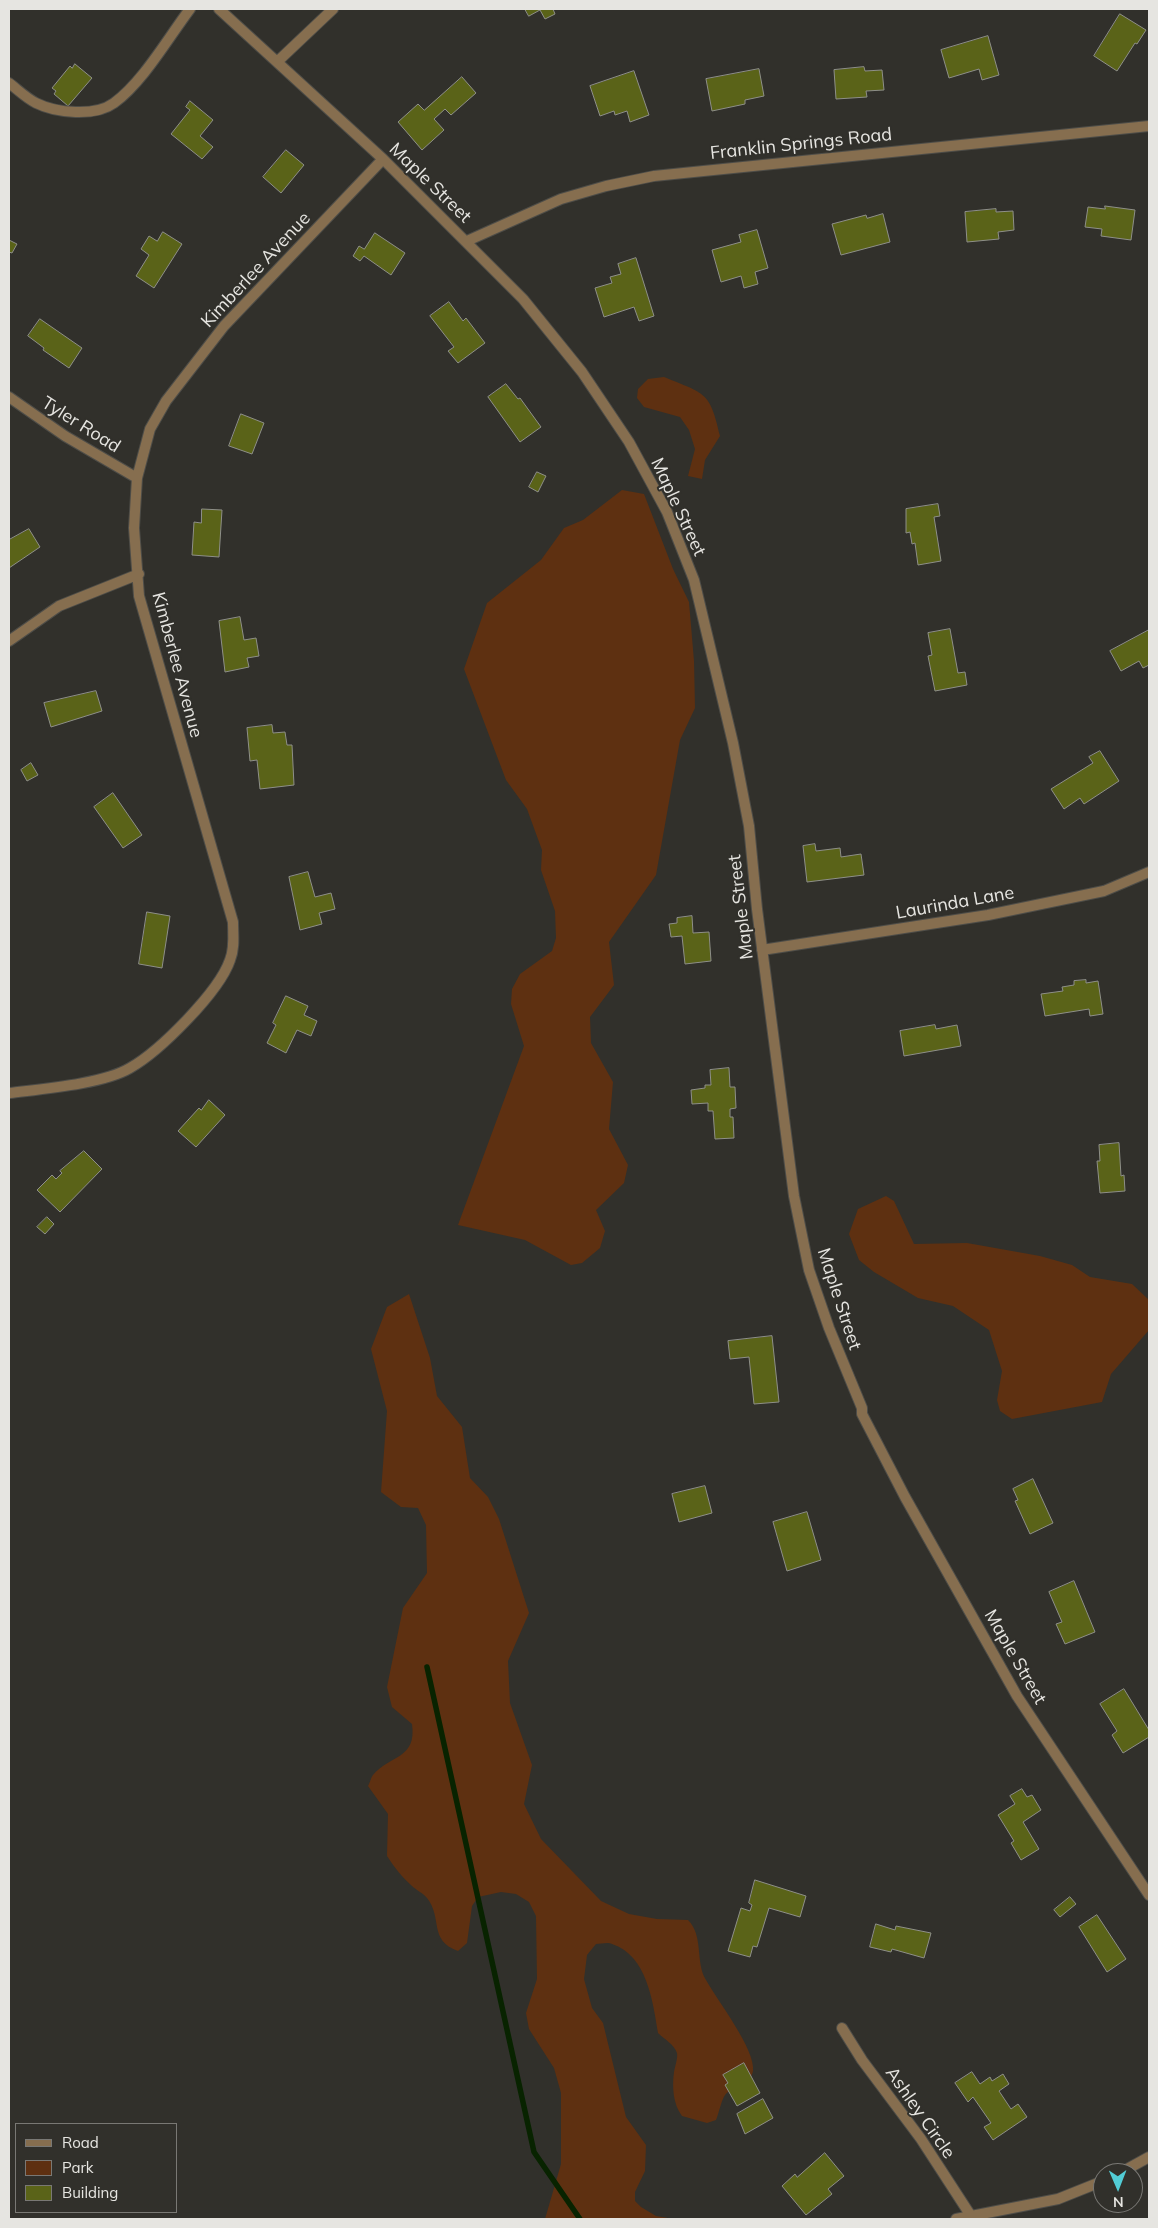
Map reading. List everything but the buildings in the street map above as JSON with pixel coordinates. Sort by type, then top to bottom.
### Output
[{"type":"street","points":[[9,82],[36,103],[60,110],[85,113],[112,104],[136,82],[190,9]]},
{"type":"street","name":"Maple Street","points":[[218,9],[383,159],[523,299],[582,372],[629,442],[667,512],[694,580],[733,743],[749,826],[762,950],[794,1196],[809,1270],[829,1328],[862,1408],[862,1414],[905,1497],[1017,1696],[1149,1895]]},
{"type":"street","points":[[277,62],[333,9]]},
{"type":"street","name":"Franklin Springs Road","points":[[467,241],[560,199],[654,176],[1149,126]]},
{"type":"street","name":"Kimberlee Avenue","points":[[10,1093],[72,1085],[129,1069],[161,1044],[209,996],[222,978],[231,959],[233,922],[140,596],[134,528],[137,478],[150,429],[166,401],[224,326],[383,159]]},
{"type":"street","name":"Tyler Road","points":[[9,397],[65,436],[137,478]]},
{"type":"street","points":[[9,641],[59,606],[139,574]]},
{"type":"street","name":"Laurinda Lane","points":[[762,950],[988,915],[1104,891],[1149,872]]},
{"type":"street","name":"Ashley Circle","points":[[842,2028],[862,2060],[921,2140],[971,2216]]},
{"type":"street","points":[[956,2219],[1058,2199],[1093,2185]]},
{"type":"green space","points":[[664,377],[697,391],[704,396],[713,410],[720,436],[705,460],[702,479],[688,476],[695,449],[689,430],[680,417],[644,407],[637,398],[638,389],[648,379]]},
{"type":"green space","points":[[622,490],[644,494],[673,569],[689,602],[694,661],[695,708],[680,740],[656,875],[609,942],[614,985],[590,1017],[591,1043],[613,1082],[609,1129],[628,1165],[624,1183],[596,1210],[605,1231],[600,1248],[582,1263],[571,1265],[525,1240],[458,1225],[524,1046],[511,1004],[512,989],[520,974],[552,951],[556,938],[555,911],[541,870],[542,850],[527,809],[506,780],[464,669],[487,603],[541,560],[564,528],[583,520]]},
{"type":"green space","points":[[886,1196],[894,1201],[914,1244],[967,1243],[1040,1256],[1072,1265],[1090,1277],[1132,1284],[1149,1300],[1149,1330],[1111,1374],[1102,1402],[1012,1419],[1000,1411],[997,1400],[1002,1371],[989,1330],[953,1306],[918,1298],[874,1272],[859,1260],[849,1234],[858,1209]]},
{"type":"green space","points":[[409,1294],[430,1358],[437,1396],[462,1427],[470,1478],[488,1497],[499,1519],[529,1613],[508,1661],[510,1703],[532,1765],[524,1804],[541,1839],[601,1901],[629,1914],[657,1919],[688,1920],[696,1934],[701,1965],[706,1980],[735,2025],[752,2062],[753,2071],[751,2076],[745,2083],[732,2089],[725,2095],[716,2120],[707,2123],[682,2116],[675,2101],[673,2089],[677,2053],[671,2044],[658,2033],[654,2008],[641,1969],[624,1950],[610,1943],[596,1944],[587,1955],[584,1979],[592,2008],[603,2023],[626,2117],[646,2145],[645,2171],[635,2192],[635,2201],[656,2216],[674,2219],[545,2219],[561,2164],[561,2093],[554,2068],[529,2029],[526,2013],[537,1979],[536,1916],[529,1902],[516,1894],[501,1892],[478,1897],[472,1906],[467,1943],[458,1951],[443,1941],[439,1935],[432,1906],[427,1898],[405,1879],[387,1856],[388,1814],[368,1786],[372,1776],[406,1750],[412,1735],[412,1724],[392,1707],[387,1687],[403,1608],[427,1573],[426,1525],[418,1508],[401,1507],[381,1492],[387,1411],[371,1349],[387,1307]]},
{"type":"waterway","points":[[427,1667],[534,2152],[580,2219]]}]
